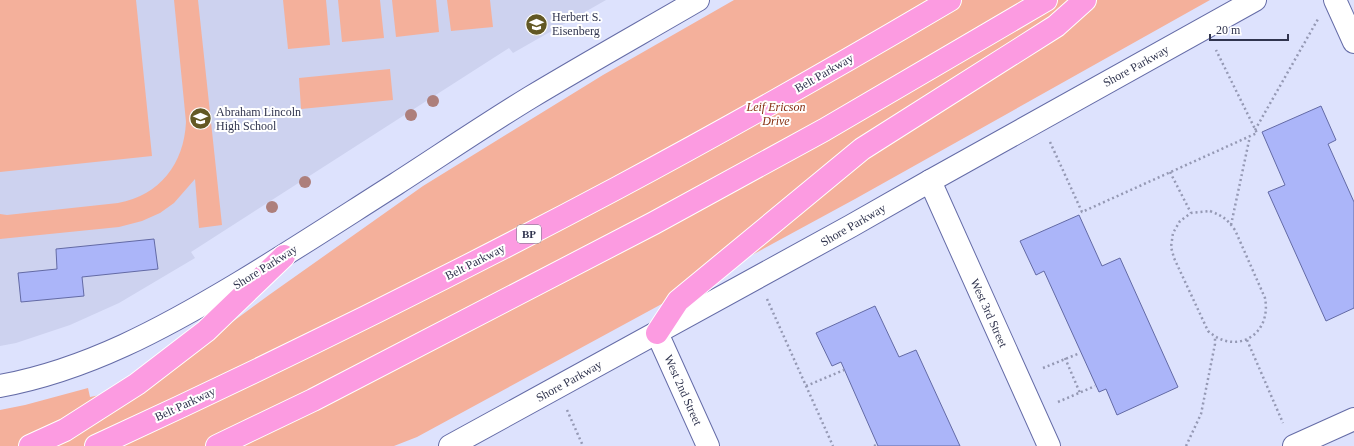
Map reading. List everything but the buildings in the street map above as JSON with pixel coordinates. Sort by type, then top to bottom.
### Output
[{"type":"highway","name":"Belt Parkway","points":[[96,446],[272,363],[421,290],[618,188],[786,95],[950,0]]},
{"type":"highway","points":[[217,446],[313,400],[654,223],[824,130],[1046,0]]},
{"type":"highway","points":[[657,334],[678,301],[862,149],[1056,26],[1085,0]]},
{"type":"highway","points":[[30,446],[65,430],[137,384],[206,332],[284,256]]},
{"type":"main road","name":"Shore Parkway","points":[[0,386],[24,381],[80,364],[133,342],[199,307],[284,256],[531,97],[698,0]]},
{"type":"main road","name":"Shore Parkway","points":[[450,446],[657,334],[1254,0]]},
{"type":"main road","points":[[1327,8],[1354,42]]},
{"type":"main road","name":"West 3rd Street","points":[[930,181],[1049,446]]},
{"type":"main road","name":"West 2nd Street","points":[[657,334],[708,446]]},
{"type":"main road","points":[[1294,446],[1354,419]]},
{"type":"path","points":[[1050,141],[1082,212],[1257,133],[1255,130],[1327,8]]},
{"type":"path","points":[[1216,48],[1255,130]]},
{"type":"path","points":[[1231,225],[1250,136]]},
{"type":"path","points":[[1170,172],[1191,213]]},
{"type":"path","points":[[1210,211],[1222,216],[1231,225],[1235,230],[1266,298],[1267,308],[1263,326],[1256,335],[1247,340],[1234,342],[1215,337],[1208,332],[1174,258],[1171,247],[1173,233],[1180,221],[1191,213],[1210,211]]},
{"type":"path","points":[[767,299],[833,446]]},
{"type":"path","points":[[1186,446],[1201,414],[1215,344],[1215,337]]},
{"type":"path","points":[[1247,340],[1283,423]]},
{"type":"path","points":[[1043,368],[1080,353]]},
{"type":"path","points":[[1065,358],[1080,392]]},
{"type":"path","points":[[806,386],[844,370]]},
{"type":"path","points":[[1058,402],[1095,386]]},
{"type":"path","points":[[566,409],[583,446]]},
{"type":"path","points":[[874,446],[878,444]]},
{"type":"shaded area","name":"Abraham Lincoln High School","points":[[0,0],[606,0],[513,53],[509,48],[191,252],[195,258],[119,303],[70,325],[16,343],[0,346]]},
{"type":"green space","points":[[0,0],[136,0],[152,156],[0,172]]},
{"type":"green space","points":[[174,0],[198,0],[222,225],[199,228],[195,179],[174,203],[160,213],[142,221],[119,227],[0,239],[0,214],[7,215],[118,203],[133,199],[146,193],[167,175],[175,164],[180,151],[186,122]]},
{"type":"green space","points":[[283,0],[326,0],[330,45],[288,49]]},
{"type":"green space","points":[[338,0],[380,0],[384,38],[342,42]]},
{"type":"green space","points":[[392,0],[436,0],[439,32],[396,37]]},
{"type":"green space","points":[[447,0],[490,0],[493,27],[451,31]]},
{"type":"green space","name":"Leif Ericson Drive","points":[[734,0],[1210,0],[855,199],[417,437],[394,446],[0,446],[0,410],[25,405],[88,388],[90,397],[100,395],[189,354],[269,295],[423,186],[603,75]]},
{"type":"green space","points":[[390,69],[393,100],[301,109],[299,78]]},
{"type":"place","name":"Herbert S. Eisenberg","points":[[536,24]]},
{"type":"place","name":"Abraham Lincoln High School","points":[[200,119]]}]
